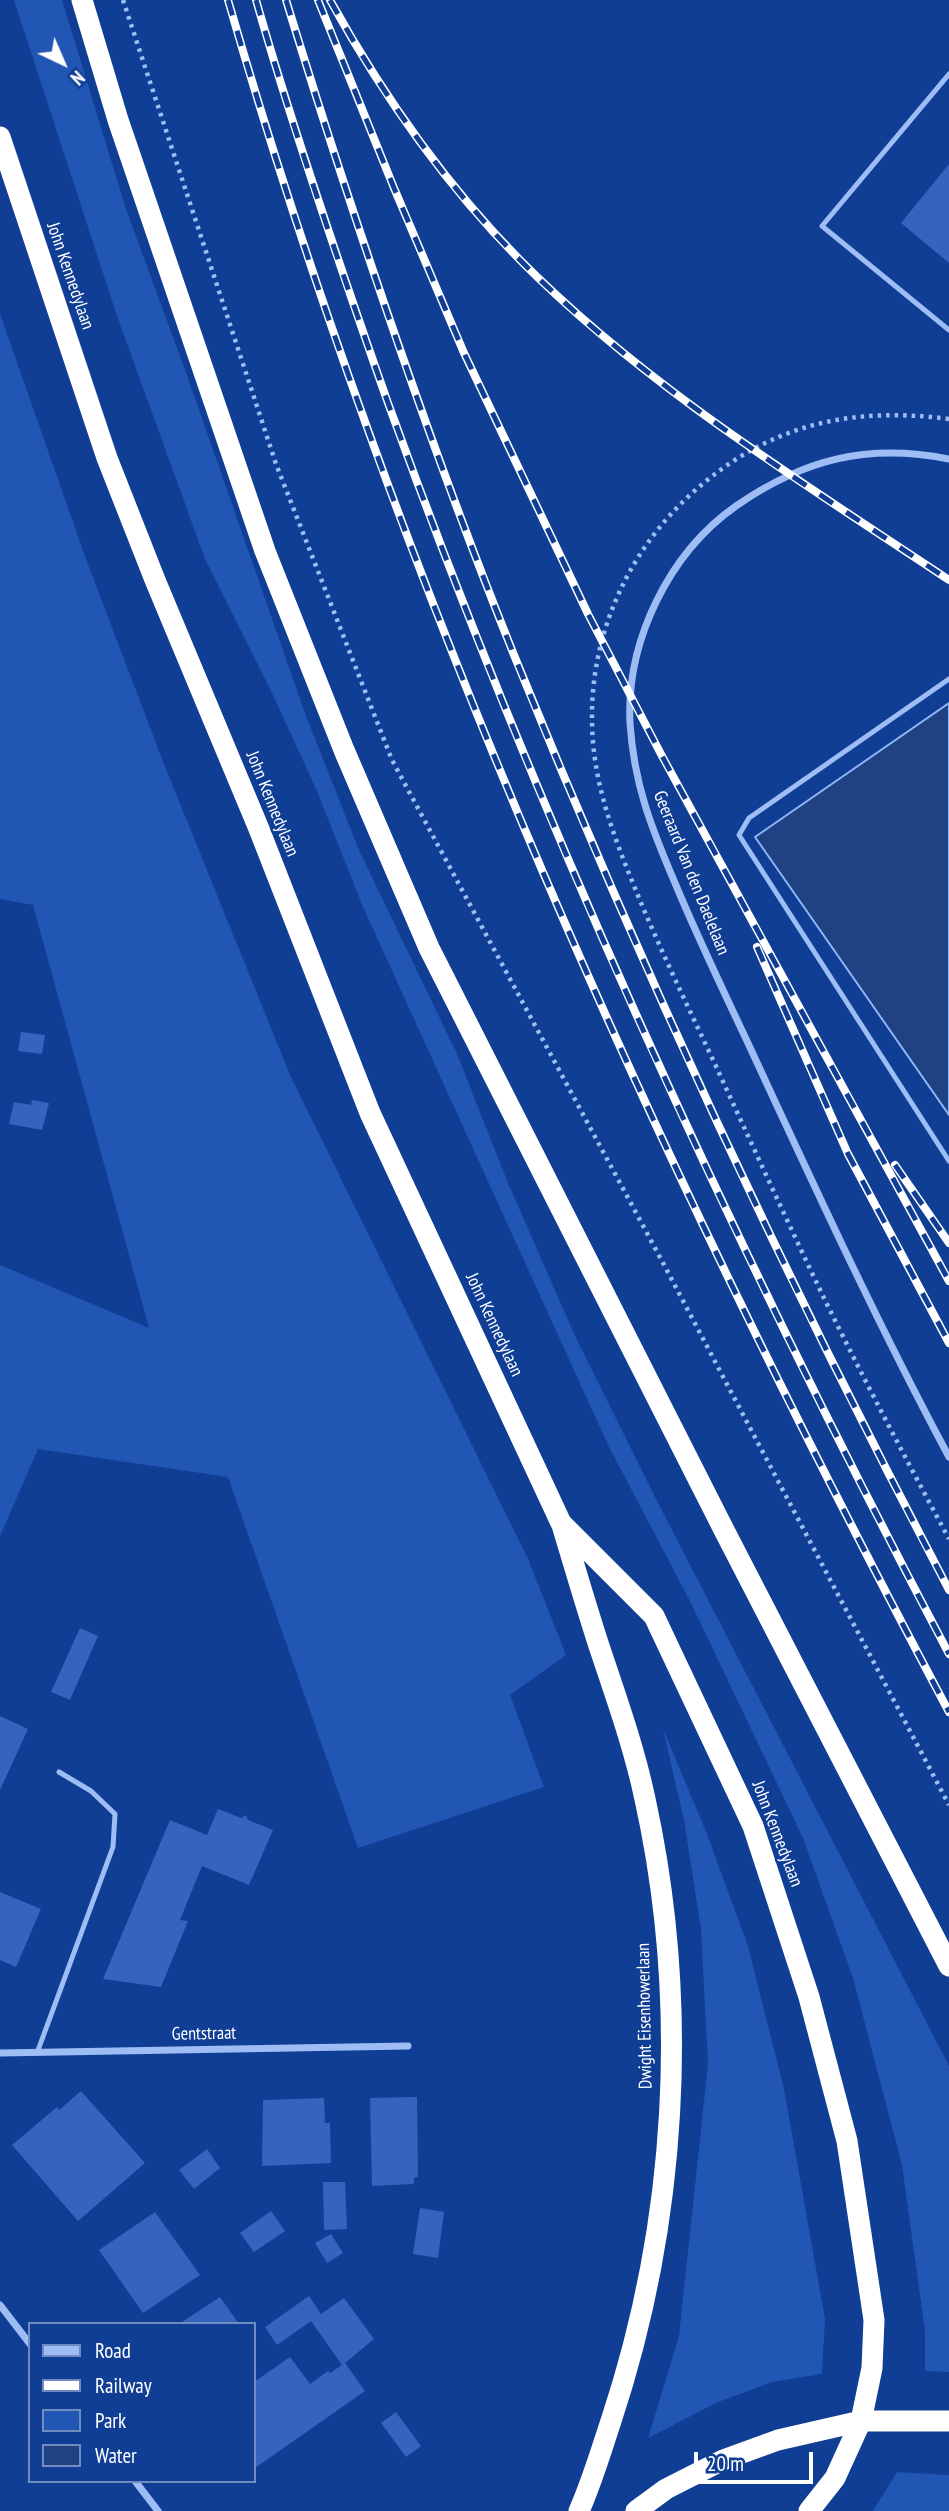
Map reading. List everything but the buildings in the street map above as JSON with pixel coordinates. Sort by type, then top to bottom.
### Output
[{"type":"highway","points":[[82,0],[118,120],[265,551],[344,750],[429,948],[949,1966]]},
{"type":"highway","name":"John Kennedylaan","points":[[0,137],[107,458],[259,830],[370,1113],[561,1523],[654,1616],[753,1826],[809,1997],[847,2141],[874,2320],[872,2368],[861,2421],[835,2478],[809,2511]]},
{"type":"highway","name":"Dwight Eisenhowerlaan","points":[[561,1523],[622,1713],[645,1798],[664,1897],[671,2001],[670,2127],[661,2210],[648,2283],[627,2373],[579,2511]]},
{"type":"highway","points":[[636,2511],[666,2489],[723,2460],[778,2440],[861,2421],[949,2421]]},
{"type":"street","name":"Geeraard Van den Daelelaan","points":[[949,458],[900,453],[845,456],[820,462],[790,474],[728,512],[687,553],[663,589],[648,623],[636,662],[630,719],[635,772],[643,803],[691,921],[858,1279],[949,1457]]},
{"type":"street","name":"Gentstraat","points":[[0,2053],[408,2046]]},
{"type":"street","points":[[0,2305],[28,2341]]},
{"type":"street","points":[[137,2483],[158,2511]]},
{"type":"lane","points":[[949,74],[822,226],[949,330]]},
{"type":"lane","points":[[949,679],[748,818],[739,835],[949,1161]]},
{"type":"lane","points":[[37,2053],[113,1847],[115,1814],[91,1791],[59,1772]]},
{"type":"path","points":[[123,0],[275,464],[392,760],[949,1805]]},
{"type":"path","points":[[949,419],[869,414],[808,425],[773,438],[704,482],[656,529],[629,570],[611,609],[598,653],[592,719],[597,778],[606,814],[655,937],[823,1296],[949,1539]]},
{"type":"green space","points":[[14,0],[62,0],[126,209],[306,716],[359,850],[457,1054],[508,1183],[575,1336],[658,1503],[949,2066],[949,2372],[925,2371],[925,2331],[902,2165],[853,1978],[803,1838],[690,1601],[609,1447],[363,907],[317,791],[273,695],[205,559],[117,316]]},
{"type":"green space","points":[[0,314],[86,559],[162,759],[290,1075],[528,1559],[566,1655],[510,1695],[544,1787],[358,1848],[228,1477],[38,1449],[0,1536],[0,1265],[149,1328],[33,905],[0,899]]},
{"type":"green space","points":[[663,1729],[707,1834],[748,1946],[784,2089],[825,2319],[822,2374],[772,2382],[718,2402],[648,2438],[679,2336],[708,2064],[701,1929],[684,1820]]},
{"type":"green space","points":[[897,2472],[949,2475],[949,2511],[873,2511]]},
{"type":"water","points":[[949,703],[949,1115],[755,837]]},
{"type":"railway","points":[[228,0],[296,222],[372,442],[455,659],[544,874],[638,1087],[738,1298],[949,1712]]},
{"type":"railway","points":[[256,0],[319,203],[388,403],[511,723],[647,1038],[719,1194],[793,1348],[949,1654]]},
{"type":"railway","points":[[286,0],[365,248],[422,412],[482,574],[563,774],[666,1011],[775,1245],[949,1590]]},
{"type":"railway","points":[[318,0],[464,353],[588,614],[662,756],[949,1281]]},
{"type":"railway","points":[[330,0],[393,103],[440,169],[492,231],[569,306],[620,350],[727,431],[949,580]]},
{"type":"railway","points":[[757,947],[848,1154],[949,1343]]},
{"type":"railway","points":[[895,1165],[949,1243]]}]
